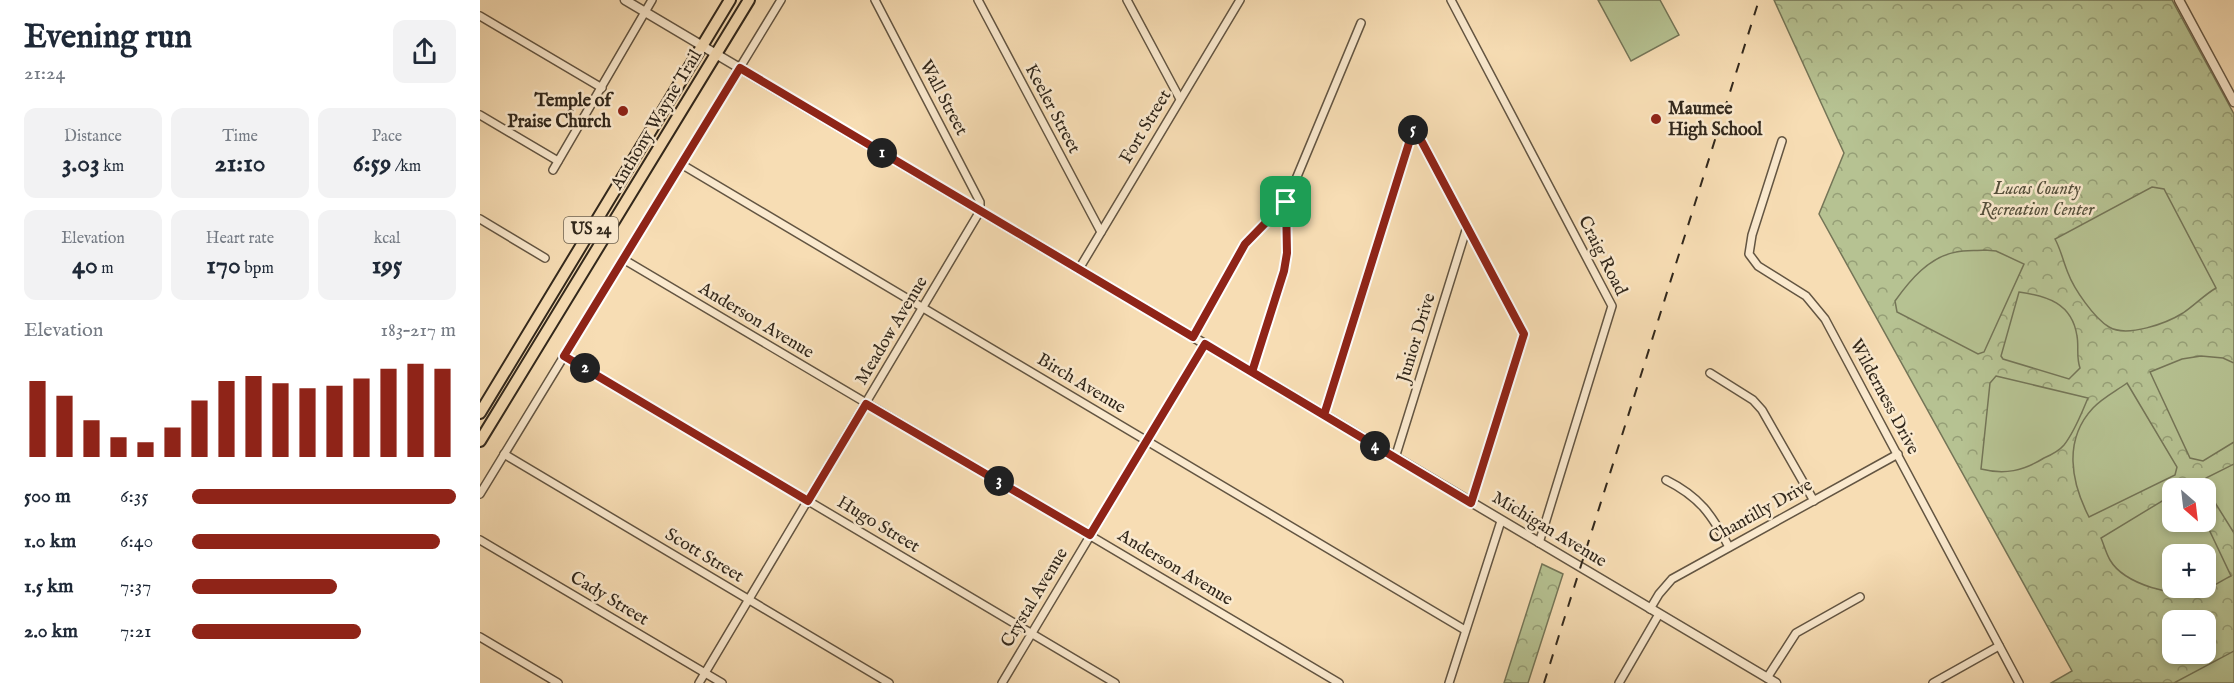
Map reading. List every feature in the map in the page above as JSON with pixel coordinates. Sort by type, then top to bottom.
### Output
[{"type":"highway","name":"Anthony Wayne Trail","points":[[480,413],[730,0]]},
{"type":"highway","name":"Anthony Wayne Trail","points":[[480,441],[749,0]]},
{"type":"street","name":"Michigan Avenue","points":[[624,0],[1776,683]]},
{"type":"street","points":[[553,170],[652,0]]},
{"type":"street","points":[[480,494],[781,0]]},
{"type":"street","name":"Wall Street","points":[[875,0],[980,202],[980,211]]},
{"type":"street","name":"Keeler Street","points":[[978,0],[1101,232]]},
{"type":"street","points":[[1127,0],[1180,99]]},
{"type":"street","name":"Fort Street","points":[[1079,269],[1240,0]]},
{"type":"street","name":"Craig Road","points":[[1451,0],[1612,306],[1539,543]]},
{"type":"street","points":[[2179,0],[2234,102]]},
{"type":"street","points":[[480,16],[602,88]]},
{"type":"street","points":[[1193,337],[1245,244],[1286,202],[1361,23]]},
{"type":"street","points":[[480,115],[558,161]]},
{"type":"street","points":[[1324,415],[1414,127],[1524,334],[1471,503]]},
{"type":"street","name":"Wilderness Drive","points":[[1782,141],[1752,235],[1749,254],[1758,266],[1806,296],[1816,307],[1898,454],[2019,683]]},
{"type":"street","name":"Birch Avenue","points":[[681,164],[1466,630]]},
{"type":"street","points":[[1252,372],[1284,271],[1287,253],[1286,202]]},
{"type":"street","name":"Meadow Avenue","points":[[699,683],[980,211]]},
{"type":"street","points":[[480,219],[545,258]]},
{"type":"street","name":"Junior Drive","points":[[1395,458],[1467,227]]},
{"type":"street","name":"Anderson Avenue","points":[[623,259],[1339,683]]},
{"type":"street","name":"Crystal Avenue","points":[[1002,683],[1205,344]]},
{"type":"street","name":"Hugo Street","points":[[564,356],[1115,683]]},
{"type":"street","points":[[1710,373],[1753,400],[1762,410],[1814,501]]},
{"type":"street","name":"Scott Street","points":[[504,454],[889,683]]},
{"type":"street","name":"Chantilly Drive","points":[[1650,609],[1672,579],[1898,454]]},
{"type":"street","points":[[1666,480],[1681,488],[1706,509],[1729,547]]},
{"type":"street","points":[[1449,683],[1501,521]]},
{"type":"street","name":"Cady Street","points":[[480,540],[722,683]]},
{"type":"street","points":[[1767,678],[1796,633],[1860,597]]},
{"type":"street","points":[[1619,683],[1659,614]]},
{"type":"street","points":[[480,637],[558,683]]},
{"type":"street","points":[[1933,683],[1999,646]]},
{"type":"green space","points":[[1598,0],[1660,0],[1679,35],[1631,61]]},
{"type":"green space","name":"Lucas County Recreation Center","points":[[1774,0],[2172,0],[2234,114],[2234,683],[2051,683],[2072,671],[1819,214],[1844,153]]},
{"type":"green space","points":[[2152,187],[2164,189],[2216,288],[2183,313],[2167,321],[2136,330],[2117,330],[2103,323],[2080,295],[2066,269],[2055,239]]},
{"type":"green space","points":[[1996,251],[2024,264],[1984,352],[1978,354],[1897,312],[1895,301],[1907,285],[1929,264],[1956,252]]},
{"type":"green space","points":[[2019,292],[2057,303],[2070,316],[2077,336],[2080,368],[2069,379],[2003,359],[2001,356]]},
{"type":"green space","points":[[2201,356],[2223,358],[2234,363],[2234,442],[2203,461],[2190,458],[2150,372],[2182,359]]},
{"type":"green space","points":[[1996,376],[2088,398],[2075,428],[2062,447],[2029,466],[2014,471],[1998,472],[1981,469],[1990,383]]},
{"type":"green space","points":[[2127,383],[2177,467],[2175,475],[2162,478],[2162,481],[2089,517],[2074,476],[2074,447],[2083,420],[2105,398]]},
{"type":"green space","points":[[2234,464],[2234,533],[2216,504],[2216,478],[2206,478]]},
{"type":"green space","points":[[2162,501],[2162,532],[2210,532],[2216,544],[2162,544],[2162,590],[2127,576],[2117,569],[2101,538]]},
{"type":"green space","points":[[2216,544],[2231,576],[2216,584]]},
{"type":"green space","points":[[1542,564],[1563,574],[1528,683],[1504,683]]},
{"type":"green space","points":[[2234,651],[2234,683],[2174,683],[2210,664],[2216,664],[2216,661]]},
{"type":"railway","points":[[1544,683],[1759,0]]},
{"type":"place","name":"Temple of Praise Church","points":[[623,111]]},
{"type":"place","name":"Maumee High School","points":[[1656,119]]},
{"type":"route","points":[[740,68],[1193,337],[1239,252],[1253,234],[1286,202],[1287,253],[1284,271],[1252,372],[1324,415],[1414,127],[1524,334],[1471,503],[1205,344],[1090,535],[866,404],[808,501],[564,356],[740,68]]}]
